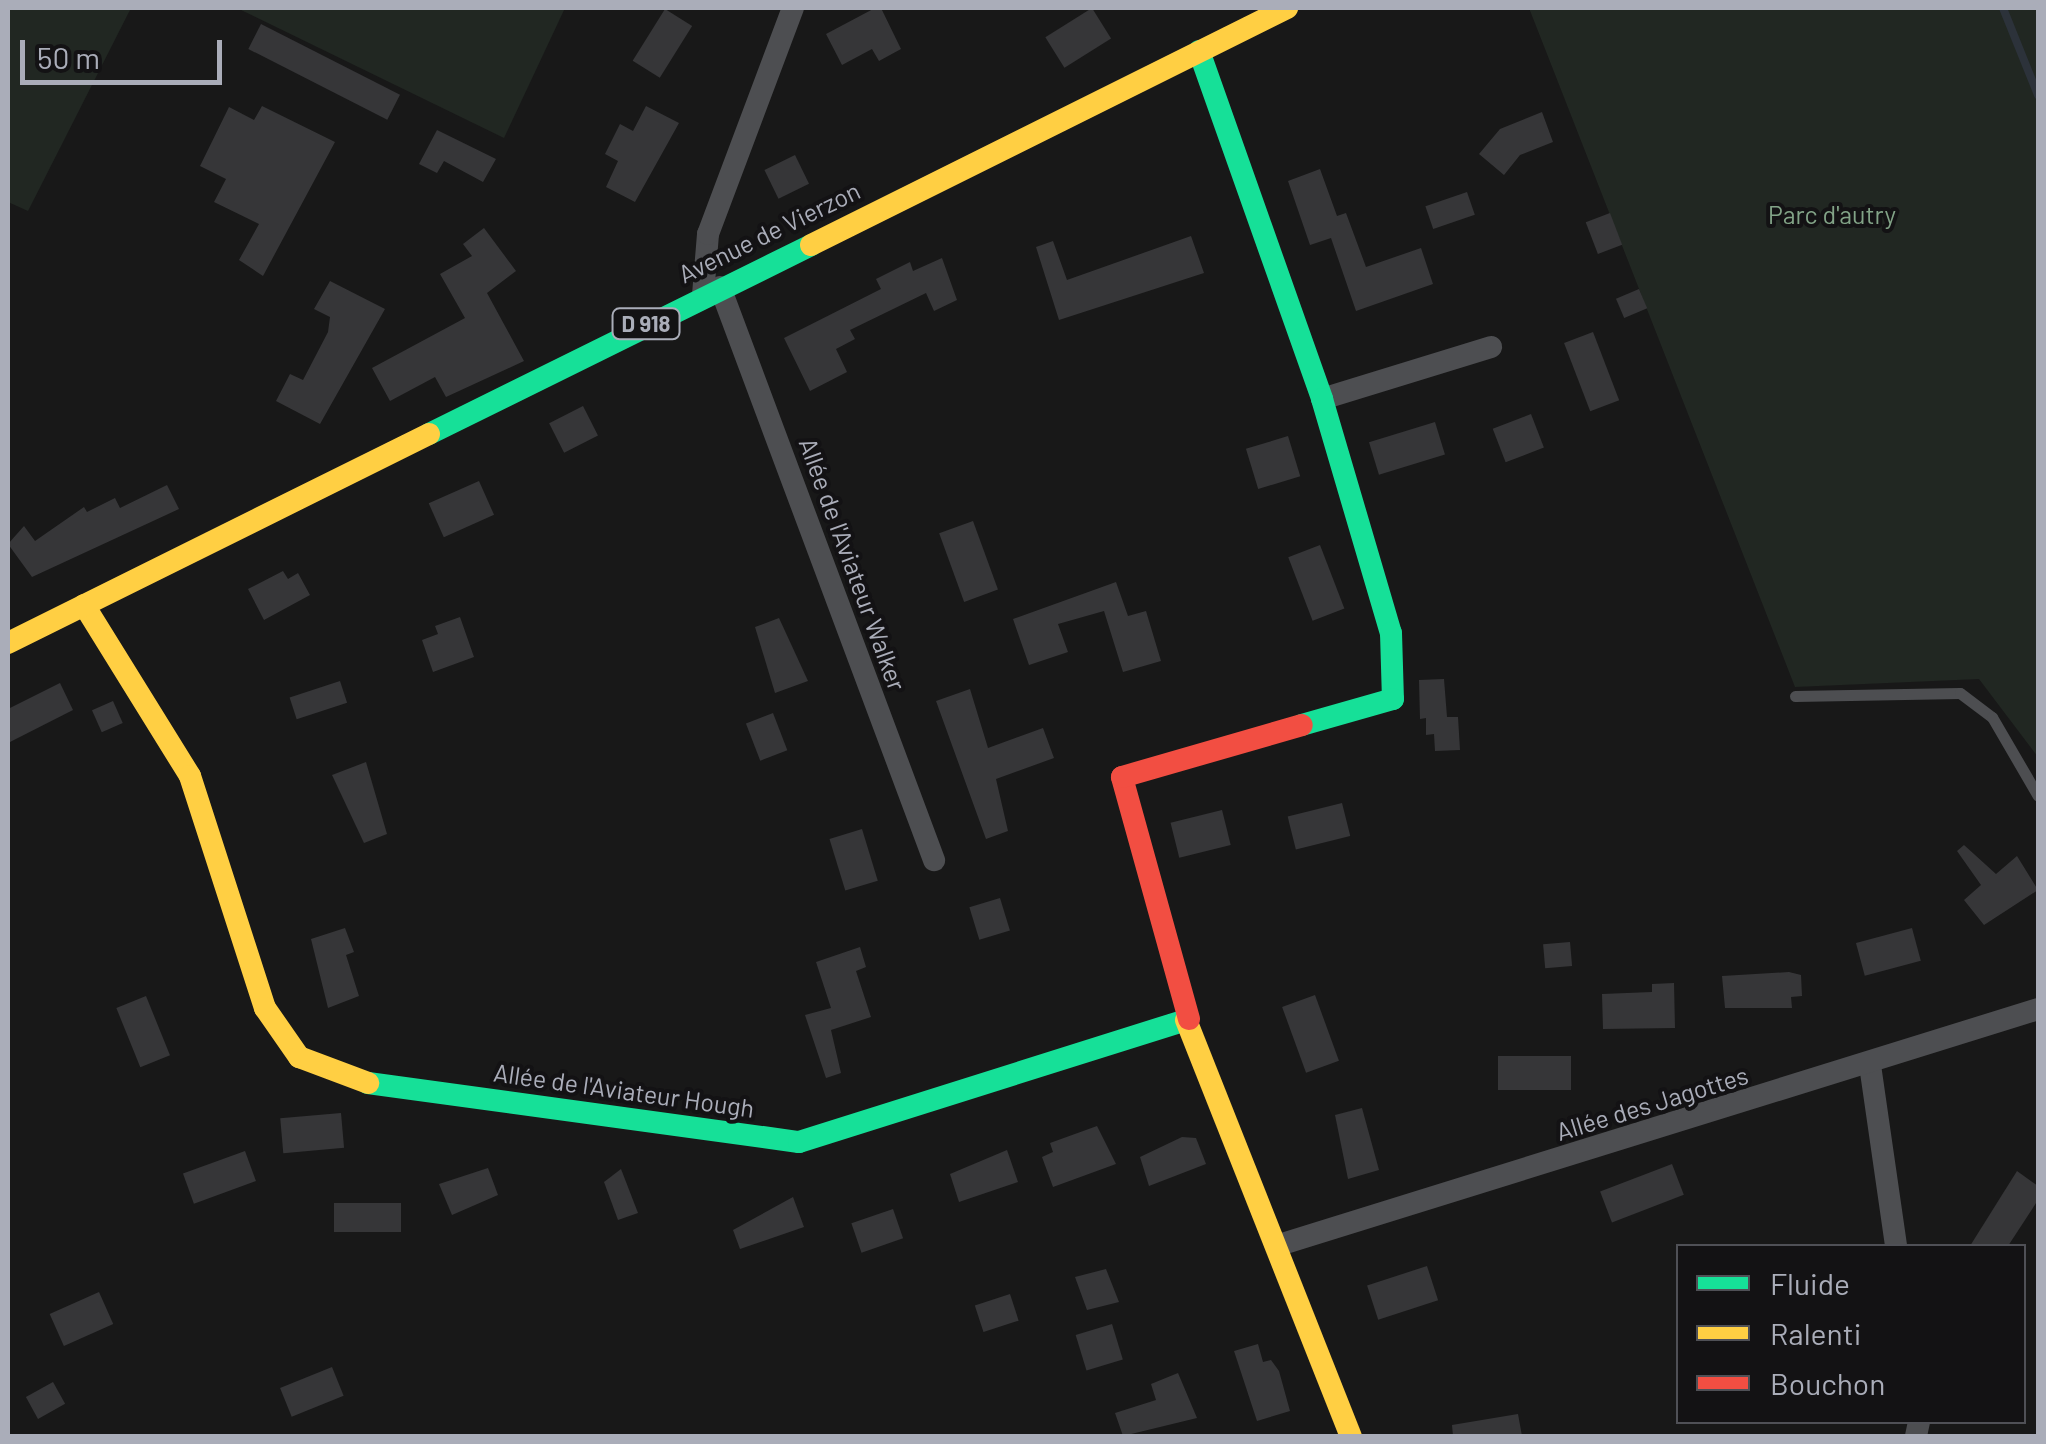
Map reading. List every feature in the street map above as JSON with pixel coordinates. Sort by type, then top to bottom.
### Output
[{"type":"street","points":[[712,291],[708,234],[793,8]]},
{"type":"street","name":"Avenue de Vierzon","points":[[8,643],[1287,8]]},
{"type":"street","points":[[1199,51],[1322,399],[1391,633],[1393,699],[1122,777],[1189,1019],[1351,1436]]},
{"type":"street","name":"Allée de l'Aviateur Walker","points":[[712,291],[934,860]]},
{"type":"street","points":[[1322,399],[1490,347]]},
{"type":"street","name":"Allée de l'Aviateur Hough","points":[[84,606],[190,776],[266,1008],[299,1057],[352,1082],[799,1142],[1189,1019]]},
{"type":"street","name":"Allée des Jagottes","points":[[1279,1245],[1870,1066],[2038,1009]]},
{"type":"street","points":[[1870,1066],[1896,1244]]},
{"type":"lane","points":[[1795,696],[1960,693],[1992,717],[2038,796]]},
{"type":"green space","points":[[8,8],[131,8],[28,211],[8,202]]},
{"type":"green space","points":[[237,8],[565,8],[504,138]]},
{"type":"green space","name":"Parc d'autry","points":[[1529,8],[2038,8],[2038,757],[1979,679],[1795,687]]},
{"type":"building","points":[[881,8],[901,49],[879,61],[872,49],[842,65],[826,34]]},
{"type":"building","points":[[1092,8],[1111,39],[1064,68],[1045,37]]},
{"type":"building","points":[[665,9],[692,26],[660,78],[633,61]]},
{"type":"building","points":[[261,24],[400,95],[387,120],[248,49]]},
{"type":"building","points":[[262,106],[335,142],[263,276],[239,260],[259,224],[214,202],[226,179],[200,166],[229,107],[254,120]]},
{"type":"building","points":[[646,106],[679,123],[635,202],[606,187],[618,161],[605,154],[620,124],[633,131]]},
{"type":"building","points":[[1542,112],[1553,142],[1520,155],[1504,175],[1479,154],[1500,129]]},
{"type":"building","points":[[437,130],[496,159],[483,182],[444,161],[437,173],[419,164]]},
{"type":"building","points":[[795,155],[809,184],[778,199],[764,170]]},
{"type":"building","points":[[1320,169],[1337,216],[1346,213],[1366,267],[1421,248],[1433,284],[1356,311],[1331,238],[1310,245],[1288,181]]},
{"type":"building","points":[[1467,192],[1475,215],[1433,229],[1425,206]]},
{"type":"building","points":[[1610,213],[1622,245],[1598,254],[1586,222]]},
{"type":"building","points":[[484,228],[516,271],[487,293],[524,361],[446,397],[435,377],[390,401],[372,368],[465,318],[440,274],[472,256],[463,244]]},
{"type":"building","points":[[1191,236],[1204,273],[1059,320],[1036,247],[1053,241],[1067,280]]},
{"type":"building","points":[[942,258],[957,300],[934,311],[926,293],[850,330],[855,339],[836,349],[847,372],[810,391],[784,338],[881,289],[876,279],[910,262],[913,271]]},
{"type":"building","points":[[330,281],[385,309],[320,424],[276,401],[290,374],[303,380],[328,332],[330,317],[314,309]]},
{"type":"building","points":[[1639,289],[1647,308],[1624,318],[1616,299]]},
{"type":"building","points":[[1593,332],[1619,400],[1590,411],[1564,343]]},
{"type":"building","points":[[583,406],[598,435],[564,453],[549,423]]},
{"type":"building","points":[[1531,414],[1544,448],[1506,462],[1493,429]]},
{"type":"building","points":[[1435,422],[1445,455],[1379,475],[1369,442]]},
{"type":"building","points":[[1288,436],[1300,476],[1258,489],[1246,449]]},
{"type":"building","points":[[479,481],[494,515],[444,537],[429,503]]},
{"type":"building","points":[[167,485],[179,509],[32,577],[8,544],[24,526],[35,541],[84,507],[87,512],[115,498],[120,508]]},
{"type":"building","points":[[973,521],[998,590],[964,602],[939,533]]},
{"type":"building","points":[[1320,545],[1344,608],[1313,621],[1288,557]]},
{"type":"building","points":[[283,571],[288,579],[298,573],[310,595],[264,620],[248,589]]},
{"type":"building","points":[[1116,582],[1128,616],[1146,611],[1161,661],[1123,672],[1104,611],[1058,624],[1068,652],[1029,665],[1013,619]]},
{"type":"building","points":[[460,617],[474,657],[433,672],[422,640],[438,634],[435,626]]},
{"type":"building","points":[[779,618],[808,681],[775,693],[755,627]]},
{"type":"building","points":[[1444,679],[1447,717],[1458,717],[1460,750],[1435,751],[1434,734],[1426,735],[1426,718],[1420,719],[1419,680]]},
{"type":"building","points":[[340,681],[347,703],[297,719],[290,697]]},
{"type":"building","points":[[60,683],[73,710],[8,743],[8,709]]},
{"type":"building","points":[[970,689],[988,748],[1043,728],[1054,758],[996,779],[1008,831],[986,839],[936,701]]},
{"type":"building","points":[[113,701],[123,723],[102,732],[92,710]]},
{"type":"building","points":[[773,713],[787,750],[760,761],[746,723]]},
{"type":"building","points":[[366,762],[387,834],[364,843],[332,775]]},
{"type":"building","points":[[1342,803],[1350,836],[1296,850],[1288,817]]},
{"type":"building","points":[[1222,810],[1231,845],[1179,858],[1171,823]]},
{"type":"building","points":[[862,829],[878,881],[845,891],[829,839]]},
{"type":"building","points":[[1964,845],[1996,874],[2017,856],[2038,890],[1984,925],[1964,900],[1981,885],[1957,851]]},
{"type":"building","points":[[1000,898],[1010,931],[979,940],[969,907]]},
{"type":"building","points":[[345,928],[354,952],[346,955],[359,996],[328,1008],[311,939]]},
{"type":"building","points":[[1912,928],[1921,961],[1865,976],[1856,943]]},
{"type":"building","points":[[1570,942],[1572,966],[1545,968],[1543,944]]},
{"type":"building","points":[[860,947],[866,967],[856,971],[871,1017],[831,1030],[841,1073],[826,1078],[805,1015],[831,1008],[816,962]]},
{"type":"building","points":[[1789,972],[1801,975],[1802,996],[1791,997],[1792,1008],[1725,1008],[1722,976]]},
{"type":"building","points":[[1674,983],[1675,1028],[1603,1029],[1602,994],[1652,992],[1652,984]]},
{"type":"building","points":[[1315,995],[1339,1061],[1306,1073],[1282,1007]]},
{"type":"building","points":[[146,996],[170,1055],[140,1067],[116,1008]]},
{"type":"building","points":[[1498,1056],[1571,1056],[1571,1090],[1498,1090]]},
{"type":"building","points":[[1362,1108],[1379,1170],[1348,1179],[1335,1115]]},
{"type":"building","points":[[341,1113],[344,1148],[283,1153],[280,1118]]},
{"type":"building","points":[[1097,1126],[1116,1164],[1053,1187],[1042,1157],[1053,1152],[1050,1143]]},
{"type":"building","points":[[1182,1137],[1196,1138],[1206,1164],[1149,1186],[1140,1157]]},
{"type":"building","points":[[1007,1150],[1018,1182],[959,1202],[950,1174]]},
{"type":"building","points":[[245,1151],[256,1181],[194,1204],[183,1174]]},
{"type":"building","points":[[1672,1164],[1684,1195],[1612,1222],[1600,1192]]},
{"type":"building","points":[[488,1168],[498,1195],[452,1215],[439,1184]]},
{"type":"building","points":[[621,1169],[638,1213],[618,1220],[604,1182]]},
{"type":"building","points":[[2017,1171],[2038,1186],[2038,1200],[2009,1244],[1971,1244]]},
{"type":"building","points":[[793,1197],[804,1227],[740,1249],[733,1230]]},
{"type":"building","points":[[334,1203],[401,1203],[401,1232],[334,1232]]},
{"type":"building","points":[[893,1209],[903,1238],[861,1253],[851,1223]]},
{"type":"building","points":[[1427,1266],[1438,1300],[1378,1320],[1367,1285]]},
{"type":"building","points":[[1106,1269],[1119,1302],[1087,1310],[1075,1277]]},
{"type":"building","points":[[99,1292],[113,1324],[64,1346],[50,1314]]},
{"type":"building","points":[[1010,1294],[1019,1321],[983,1332],[975,1305]]},
{"type":"building","points":[[1112,1324],[1123,1359],[1086,1370],[1076,1335]]},
{"type":"building","points":[[1258,1344],[1263,1362],[1271,1360],[1279,1371],[1290,1411],[1257,1421],[1234,1351]]},
{"type":"building","points":[[332,1367],[344,1396],[292,1417],[280,1388]]},
{"type":"building","points":[[1178,1373],[1197,1418],[1123,1436],[1115,1413],[1156,1400],[1151,1384]]},
{"type":"building","points":[[53,1382],[65,1404],[38,1419],[26,1397]]},
{"type":"building","points":[[1518,1414],[1522,1436],[1453,1436],[1452,1425]]},
{"type":"waterway","points":[[2003,8],[2038,95]]},
{"type":"traffic: fast","points":[[1199,51],[1322,399],[1391,633],[1393,699],[1302,725]]},
{"type":"traffic: fast","points":[[429,434],[811,245]]},
{"type":"traffic: fast","points":[[368,1083],[799,1142],[1186,1020]]},
{"type":"traffic: slow","points":[[811,245],[1287,8]]},
{"type":"traffic: slow","points":[[8,643],[429,434]]},
{"type":"traffic: slow","points":[[84,605],[190,776],[265,1008],[299,1057],[368,1083]]},
{"type":"traffic: slow","points":[[1186,1020],[1351,1436]]},
{"type":"traffic: jam","points":[[1189,1019],[1122,777],[1302,725]]}]
